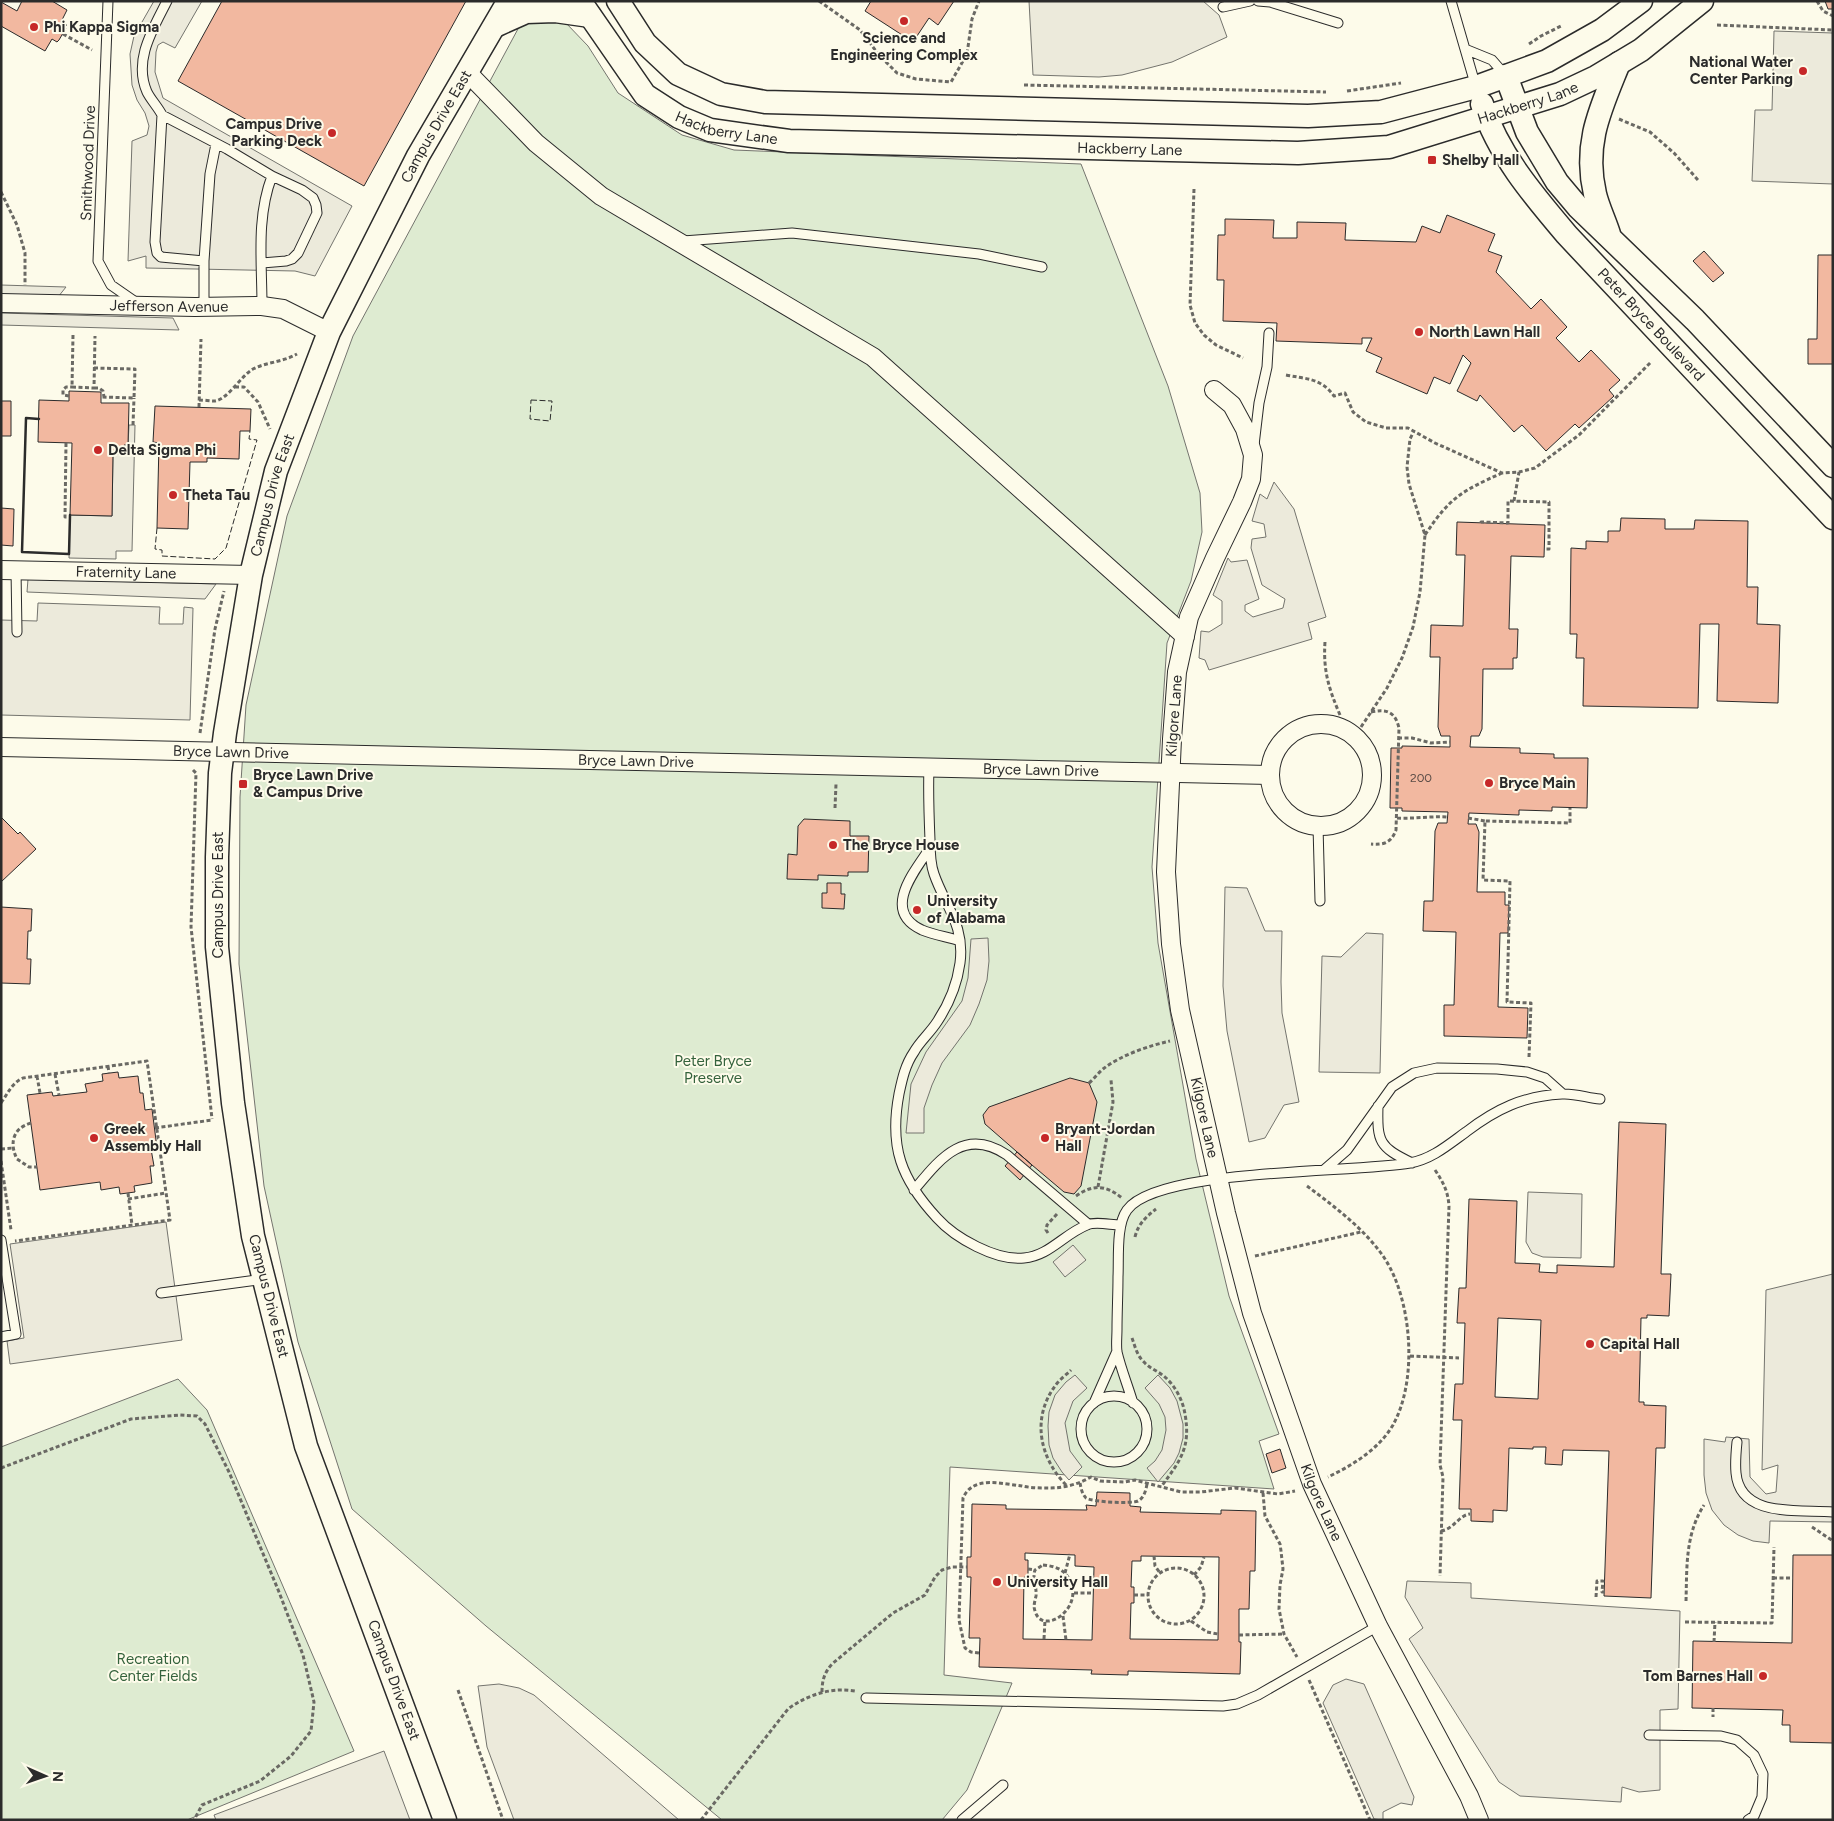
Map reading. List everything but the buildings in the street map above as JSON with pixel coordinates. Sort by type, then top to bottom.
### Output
[{"type":"street","name":"Campus Drive East","points":[[445,1820],[306,1446],[253,1236],[233,1103],[217,947],[217,857],[222,753],[251,575],[276,472],[329,332],[418,156],[505,8],[514,1]]},
{"type":"street","name":"Hackberry Lane","points":[[618,1],[645,43],[678,74],[721,94],[765,102],[1308,116],[1381,112],[1476,87],[1547,61],[1602,30],[1641,1]]},
{"type":"street","name":"Hackberry Lane","points":[[585,9],[646,95],[679,117],[710,130],[789,141],[1298,153],[1389,148],[1560,94],[1641,50],[1702,1]]},
{"type":"street","points":[[494,26],[526,12],[585,9]]},
{"type":"street","points":[[1612,240],[1595,194],[1590,161],[1594,128],[1619,63]]},
{"type":"street","points":[[467,72],[536,143],[601,196],[873,357],[1184,636]]},
{"type":"street","name":"Peter Bryce Boulevard","points":[[1506,76],[1527,132],[1557,182],[1578,207],[1695,320],[1833,466]]},
{"type":"street","name":"Peter Bryce Boulevard","points":[[1476,87],[1486,118],[1498,143],[1515,169],[1567,235],[1833,518]]},
{"type":"street","name":"Jefferson Avenue","points":[[1,303],[204,307],[262,306],[283,309],[329,332]]},
{"type":"street","name":"Kilgore Lane","points":[[1214,390],[1232,405],[1245,429],[1253,455],[1251,479],[1245,495],[1189,617],[1177,672],[1166,872],[1171,944],[1185,1037],[1252,1313],[1312,1484],[1378,1626],[1479,1820]]},
{"type":"street","name":"Fraternity Lane","points":[[9,570],[251,575]]},
{"type":"street","points":[[1328,724],[1344,730],[1358,740],[1368,754],[1372,771],[1370,788],[1363,804],[1350,816],[1335,824],[1318,826],[1303,823],[1290,816],[1279,804],[1272,790],[1270,775],[1273,758],[1281,743],[1294,732],[1310,725],[1328,724]]},
{"type":"street","name":"Bryce Lawn Drive","points":[[1,747],[1270,775]]},
{"type":"lane","name":"Smithwood Drive","points":[[108,1],[98,261],[111,285],[141,306]]},
{"type":"lane","points":[[167,1],[148,40],[143,69],[148,94],[162,115],[272,176],[302,190],[313,198],[316,204],[317,213],[298,253],[292,259],[286,261],[262,263]]},
{"type":"lane","points":[[1223,7],[1250,1]]},
{"type":"lane","points":[[1258,1],[1270,2],[1338,23]]},
{"type":"lane","points":[[1451,1],[1476,87]]},
{"type":"lane","points":[[1466,49],[1492,60],[1506,76]]},
{"type":"lane","points":[[162,115],[154,242],[161,257],[204,261]]},
{"type":"lane","points":[[204,307],[204,261],[210,174],[216,144]]},
{"type":"lane","points":[[262,306],[260,230],[266,192],[272,176]]},
{"type":"lane","points":[[677,242],[792,233],[979,254],[1042,267]]},
{"type":"lane","points":[[1253,455],[1259,403],[1267,367],[1269,333]]},
{"type":"lane","points":[[9,570],[17,632]]},
{"type":"lane","points":[[929,768],[928,804],[933,873],[952,912],[960,941],[960,962],[955,990],[937,1022],[913,1052],[903,1075],[895,1117],[895,1139],[900,1162],[914,1190],[943,1225],[966,1240],[999,1256],[1023,1258],[1033,1256],[1046,1251],[1066,1236],[1088,1224],[1120,1225]]},
{"type":"lane","points":[[1318,826],[1320,901]]},
{"type":"lane","points":[[930,848],[908,881],[902,895],[903,909],[910,922],[922,930],[960,941]]},
{"type":"lane","points":[[1324,1170],[1347,1150],[1364,1129],[1392,1087],[1414,1073],[1437,1068],[1497,1069],[1527,1072],[1545,1078],[1564,1094]]},
{"type":"lane","points":[[1133,1403],[1117,1351],[1120,1225],[1127,1209],[1142,1197],[1218,1179],[1282,1172],[1366,1168],[1412,1163],[1440,1152],[1491,1113],[1511,1104],[1564,1094],[1600,1100]]},
{"type":"lane","points":[[1378,1106],[1377,1128],[1381,1142],[1391,1153],[1412,1163]]},
{"type":"lane","points":[[914,1190],[946,1154],[963,1146],[983,1145],[993,1147],[1007,1155],[1088,1224]]},
{"type":"lane","points":[[1,1240],[16,1334],[1,1337]]},
{"type":"lane","points":[[161,1293],[264,1279]]},
{"type":"lane","points":[[1094,1403],[1117,1351]]},
{"type":"lane","points":[[1114,1396],[1124,1398],[1141,1410],[1147,1429],[1141,1448],[1133,1456],[1114,1462],[1095,1456],[1088,1448],[1083,1440],[1081,1430],[1087,1410],[1094,1403],[1103,1398],[1114,1396]]},
{"type":"lane","points":[[1737,1442],[1736,1473],[1738,1482],[1741,1489],[1753,1502],[1770,1508],[1833,1512]]},
{"type":"lane","points":[[866,1698],[1224,1706],[1237,1704],[1258,1695],[1378,1626]]},
{"type":"lane","points":[[1649,1735],[1720,1736],[1737,1740],[1754,1756],[1762,1774],[1762,1797],[1754,1816],[1748,1820]]},
{"type":"lane","points":[[962,1820],[1003,1784]]},
{"type":"path","points":[[819,2],[860,30],[879,55],[898,72],[916,79],[951,82],[967,54],[972,19],[979,1]]},
{"type":"path","points":[[1817,1],[1823,11],[1833,16]]},
{"type":"path","points":[[1528,45],[1541,36],[1570,22]]},
{"type":"path","points":[[1717,25],[1833,30]]},
{"type":"path","points":[[63,34],[106,57]]},
{"type":"path","points":[[1344,91],[1410,82]]},
{"type":"path","points":[[1024,85],[1335,92]]},
{"type":"path","points":[[1618,118],[1650,132],[1674,153],[1698,180]]},
{"type":"path","points":[[1194,189],[1190,305],[1196,323],[1204,335],[1216,345],[1244,358]]},
{"type":"path","points":[[1,192],[17,225],[25,253],[24,304]]},
{"type":"path","points":[[72,387],[73,335]]},
{"type":"path","points":[[94,388],[95,336]]},
{"type":"path","points":[[199,407],[201,339]]},
{"type":"path","points":[[199,400],[216,401],[224,397],[252,370],[289,359],[297,354]]},
{"type":"path","points":[[1425,535],[1449,502],[1463,491],[1502,473],[1519,472],[1535,468],[1579,435],[1651,362]]},
{"type":"path","points":[[94,368],[134,369],[133,425]]},
{"type":"path","points":[[1286,375],[1316,380],[1327,387],[1334,396],[1345,394],[1353,412],[1366,422],[1386,428],[1408,428],[1435,443],[1502,473]]},
{"type":"path","points":[[233,387],[239,386],[248,391],[258,402],[270,429]]},
{"type":"path","points":[[69,396],[63,395],[63,390],[66,387],[99,388],[103,391],[102,397],[134,398]]},
{"type":"path","points":[[1361,727],[1391,680],[1402,658],[1413,627],[1420,592],[1425,535],[1409,484],[1407,467],[1410,439],[1414,431]]},
{"type":"path","points":[[66,443],[65,517],[70,517]]},
{"type":"path","points":[[1514,501],[1519,472]]},
{"type":"path","points":[[1481,523],[1508,522],[1508,501],[1550,502],[1549,549],[1544,549]]},
{"type":"path","points":[[1326,642],[1326,680],[1340,715]]},
{"type":"path","points":[[1371,712],[1378,711],[1392,714],[1397,719],[1398,738],[1396,830],[1393,838],[1388,843],[1371,844]]},
{"type":"path","points":[[1398,738],[1412,738],[1431,743],[1450,742]]},
{"type":"path","points":[[836,808],[837,766]]},
{"type":"path","points":[[1468,818],[1485,821],[1570,823],[1570,808]]},
{"type":"path","points":[[1397,818],[1448,817]]},
{"type":"path","points":[[1485,821],[1483,880],[1510,881],[1507,1002],[1531,1003],[1529,1057]]},
{"type":"path","points":[[1089,1083],[1104,1068],[1122,1058],[1152,1046],[1185,1037]]},
{"type":"path","points":[[1,1104],[16,1081],[23,1078],[147,1061],[170,1220],[13,1242],[1,1161]]},
{"type":"path","points":[[108,1066],[109,1073]]},
{"type":"path","points":[[55,1074],[59,1095]]},
{"type":"path","points":[[37,1076],[40,1093]]},
{"type":"path","points":[[1098,1187],[1113,1102],[1110,1080]]},
{"type":"path","points":[[156,1128],[212,1120]]},
{"type":"path","points":[[31,1123],[24,1125],[18,1130],[14,1136],[13,1148],[17,1159],[22,1164],[29,1167],[37,1166]]},
{"type":"path","points":[[1,1149],[13,1148]]},
{"type":"path","points":[[1435,1170],[1444,1183],[1448,1195],[1440,1465],[1443,1476],[1440,1576]]},
{"type":"path","points":[[979,1653],[971,1652],[965,1648],[959,1620],[963,1498],[966,1491],[973,1486],[984,1482],[1052,1488],[1080,1483],[1091,1477],[1100,1481],[1124,1482],[1135,1480],[1181,1492],[1235,1488],[1278,1494],[1294,1491],[1312,1484],[1359,1460],[1378,1444],[1393,1425],[1402,1403],[1410,1356],[1405,1309],[1396,1282],[1386,1260],[1372,1242],[1307,1185]]},
{"type":"path","points":[[128,1193],[132,1225]]},
{"type":"path","points":[[128,1199],[166,1193]]},
{"type":"path","points":[[1135,1238],[1137,1229],[1147,1216],[1160,1206]]},
{"type":"path","points":[[1252,1257],[1361,1232]]},
{"type":"path","points":[[1132,1336],[1136,1349],[1144,1362],[1169,1380],[1179,1396],[1184,1410],[1187,1442],[1177,1466],[1161,1487]]},
{"type":"path","points":[[1410,1356],[1459,1358]]},
{"type":"path","points":[[1067,1486],[1056,1474],[1042,1445],[1041,1426],[1046,1405],[1055,1386],[1071,1370]]},
{"type":"path","points":[[1,1468],[131,1419],[180,1415],[197,1416],[205,1424],[229,1472],[279,1592],[303,1655],[314,1702],[311,1731],[291,1756],[260,1781],[202,1805],[194,1820]]},
{"type":"path","points":[[1080,1483],[1086,1498],[1094,1501],[1133,1502],[1140,1500],[1147,1484]]},
{"type":"path","points":[[1686,1601],[1687,1552],[1690,1536],[1704,1505]]},
{"type":"path","points":[[1442,1532],[1470,1514]]},
{"type":"path","points":[[1812,1527],[1833,1541]]},
{"type":"path","points":[[1685,1622],[1772,1623],[1774,1547]]},
{"type":"path","points":[[1064,1573],[1070,1554]]},
{"type":"path","points":[[1154,1556],[1155,1566],[1160,1573]]},
{"type":"path","points":[[1194,1575],[1201,1567],[1204,1557]]},
{"type":"path","points":[[1028,1569],[1035,1570],[1043,1565],[1053,1566],[1064,1573],[1072,1584],[1074,1593],[1072,1601],[1063,1616],[1055,1620],[1045,1620],[1035,1613],[1034,1606],[1037,1590],[1033,1574],[1035,1570]]},
{"type":"path","points":[[822,1692],[822,1683],[826,1671],[832,1664],[893,1614],[925,1595],[935,1577],[942,1570],[952,1567],[967,1567]]},
{"type":"path","points":[[1172,1568],[1182,1568],[1194,1575],[1202,1587],[1204,1596],[1198,1614],[1183,1624],[1174,1625],[1157,1617],[1151,1610],[1148,1602],[1150,1584],[1160,1573],[1172,1568]]},
{"type":"path","points":[[1773,1578],[1793,1578]]},
{"type":"path","points":[[1596,1598],[1597,1581],[1603,1581],[1602,1592],[1605,1592]]},
{"type":"path","points":[[1074,1593],[1093,1594]]},
{"type":"path","points":[[1134,1595],[1148,1595]]},
{"type":"path","points":[[1063,1616],[1066,1640]]},
{"type":"path","points":[[1044,1639],[1045,1620]]},
{"type":"path","points":[[1191,1620],[1207,1632],[1218,1634]]},
{"type":"path","points":[[1714,1642],[1715,1622]]},
{"type":"path","points":[[1238,1635],[1284,1634]]},
{"type":"path","points":[[458,1690],[503,1820]]},
{"type":"path","points":[[701,1820],[788,1709],[802,1699],[822,1692],[853,1691],[866,1698]]},
{"type":"path","points":[[1713,1708],[1713,1717]]},
{"type":"green space","name":"Peter Bryce Preserve","points":[[543,17],[565,22],[588,46],[618,93],[682,135],[734,150],[1081,164],[1168,386],[1200,493],[1202,532],[1191,581],[1167,643],[1152,867],[1158,943],[1196,1159],[1229,1296],[1279,1434],[1259,1441],[1274,1489],[950,1467],[944,1675],[1012,1683],[967,1790],[942,1820],[722,1820],[486,1626],[352,1509],[298,1342],[264,1186],[239,964],[240,797],[246,705],[287,516],[353,336],[519,27]]},
{"type":"green space","name":"Recreation Center Fields","points":[[178,1379],[207,1410],[354,1751],[187,1820],[1,1820],[1,1447]]},
{"type":"shaded area","points":[[154,1],[202,1],[175,48],[163,42],[158,45],[155,72],[163,98],[352,206],[315,276],[295,271],[146,268],[146,256],[128,261],[132,141],[147,135],[149,126],[132,85],[130,54],[134,36]]},
{"type":"shaded area","points":[[1029,1],[1203,1],[1219,15],[1227,37],[1172,62],[1122,75],[1099,77],[1033,75]]},
{"type":"shaded area","name":"National Water Center Parking","points":[[1774,31],[1833,33],[1833,184],[1752,181],[1755,110],[1772,110]]},
{"type":"shaded area","points":[[1,285],[66,287],[58,297],[1,295]]},
{"type":"shaded area","points":[[1,313],[173,318],[179,330],[1,325]]},
{"type":"shaded area","points":[[129,425],[135,425],[132,551],[116,551],[116,559],[69,558],[70,515],[112,516],[113,454],[124,455],[124,445],[128,445]]},
{"type":"shaded area","points":[[1274,482],[1294,509],[1326,617],[1308,623],[1312,639],[1209,670],[1205,660],[1199,658],[1201,631],[1209,632],[1222,624],[1222,601],[1213,595],[1228,558],[1231,562],[1247,560],[1259,599],[1245,605],[1245,611],[1253,617],[1283,608],[1285,599],[1262,585],[1251,548],[1252,539],[1266,537],[1264,524],[1252,521],[1260,494],[1267,499]]},
{"type":"shaded area","points":[[28,579],[216,584],[205,599],[27,592]]},
{"type":"shaded area","points":[[38,603],[160,607],[159,624],[183,624],[184,607],[193,608],[190,720],[1,715],[1,620],[37,621]]},
{"type":"shaded area","points":[[1225,887],[1247,888],[1265,931],[1282,931],[1282,1013],[1299,1102],[1284,1105],[1265,1138],[1249,1142],[1227,1031],[1223,986]]},
{"type":"shaded area","points":[[1366,933],[1383,934],[1380,1073],[1319,1072],[1322,956],[1341,957]]},
{"type":"shaded area","points":[[988,938],[989,961],[987,980],[979,1004],[970,1025],[942,1063],[932,1085],[924,1108],[924,1133],[906,1133],[911,1084],[926,1052],[962,1001],[968,978],[971,939]]},
{"type":"shaded area","points":[[1528,1192],[1582,1194],[1581,1258],[1543,1257],[1532,1253],[1526,1242]]},
{"type":"shaded area","points":[[166,1222],[182,1340],[10,1364],[7,1341],[24,1338],[10,1244]]},
{"type":"shaded area","points":[[1073,1245],[1086,1260],[1065,1277],[1053,1262]]},
{"type":"shaded area","points":[[1833,1274],[1833,1522],[1770,1521],[1769,1543],[1753,1541],[1738,1535],[1724,1525],[1712,1510],[1706,1493],[1704,1439],[1725,1442],[1726,1437],[1749,1439],[1750,1477],[1766,1494],[1776,1492],[1778,1465],[1762,1470],[1766,1290]]},
{"type":"shaded area","points":[[1075,1375],[1087,1388],[1073,1401],[1065,1423],[1070,1451],[1082,1467],[1069,1480],[1053,1458],[1049,1445],[1048,1426],[1049,1412],[1055,1395]]},
{"type":"shaded area","points":[[1158,1375],[1170,1388],[1177,1401],[1183,1424],[1183,1438],[1174,1463],[1158,1482],[1147,1468],[1155,1461],[1162,1450],[1166,1430],[1165,1417],[1159,1404],[1145,1388]]},
{"type":"shaded area","points":[[1407,1581],[1471,1583],[1471,1598],[1680,1611],[1678,1709],[1660,1710],[1660,1790],[1639,1792],[1622,1787],[1621,1802],[1520,1796],[1499,1782],[1409,1639],[1423,1628],[1405,1597]]},
{"type":"shaded area","points":[[1346,1679],[1364,1684],[1414,1797],[1412,1805],[1401,1803],[1383,1812],[1383,1820],[1374,1819],[1323,1703],[1333,1685]]},
{"type":"shaded area","points":[[499,1684],[519,1688],[534,1695],[679,1820],[514,1820],[487,1747],[478,1686]]},
{"type":"shaded area","points":[[384,1751],[410,1820],[216,1820],[214,1815]]},
{"type":"fence","points":[[531,400],[552,401],[550,421],[530,419],[531,400]]},
{"type":"fence","points":[[157,528],[155,549],[162,550],[162,556],[215,559],[226,548],[257,440],[249,439],[250,431]]},
{"type":"wall","points":[[39,419],[26,418],[22,552],[69,554],[70,515]]},
{"type":"place","name":"Science and Engineering Complex","points":[[904,21]]},
{"type":"place","name":"Phi Kappa Sigma","points":[[34,27]]},
{"type":"place","name":"National Water Center Parking","points":[[1803,71]]},
{"type":"place","name":"Campus Drive Parking Deck","points":[[332,133]]},
{"type":"place","name":"Shelby Hall","points":[[1432,160]]},
{"type":"place","name":"North Lawn Hall","points":[[1419,332]]},
{"type":"place","name":"Delta Sigma Phi","points":[[98,450]]},
{"type":"place","name":"Theta Tau","points":[[173,495]]},
{"type":"place","name":"Bryce Main","points":[[1489,783]]},
{"type":"place","name":"Bryce Lawn Drive & Campus Drive","points":[[243,784]]},
{"type":"place","name":"The Bryce House","points":[[833,845]]},
{"type":"place","name":"University of Alabama","points":[[917,910]]},
{"type":"place","name":"Greek Assembly Hall","points":[[94,1138]]},
{"type":"place","name":"Bryant-Jordan Hall","points":[[1045,1138]]},
{"type":"place","name":"Capital Hall","points":[[1590,1344]]},
{"type":"place","name":"University Hall","points":[[997,1582]]},
{"type":"place","name":"Tom Barnes Hall","points":[[1763,1676]]}]
